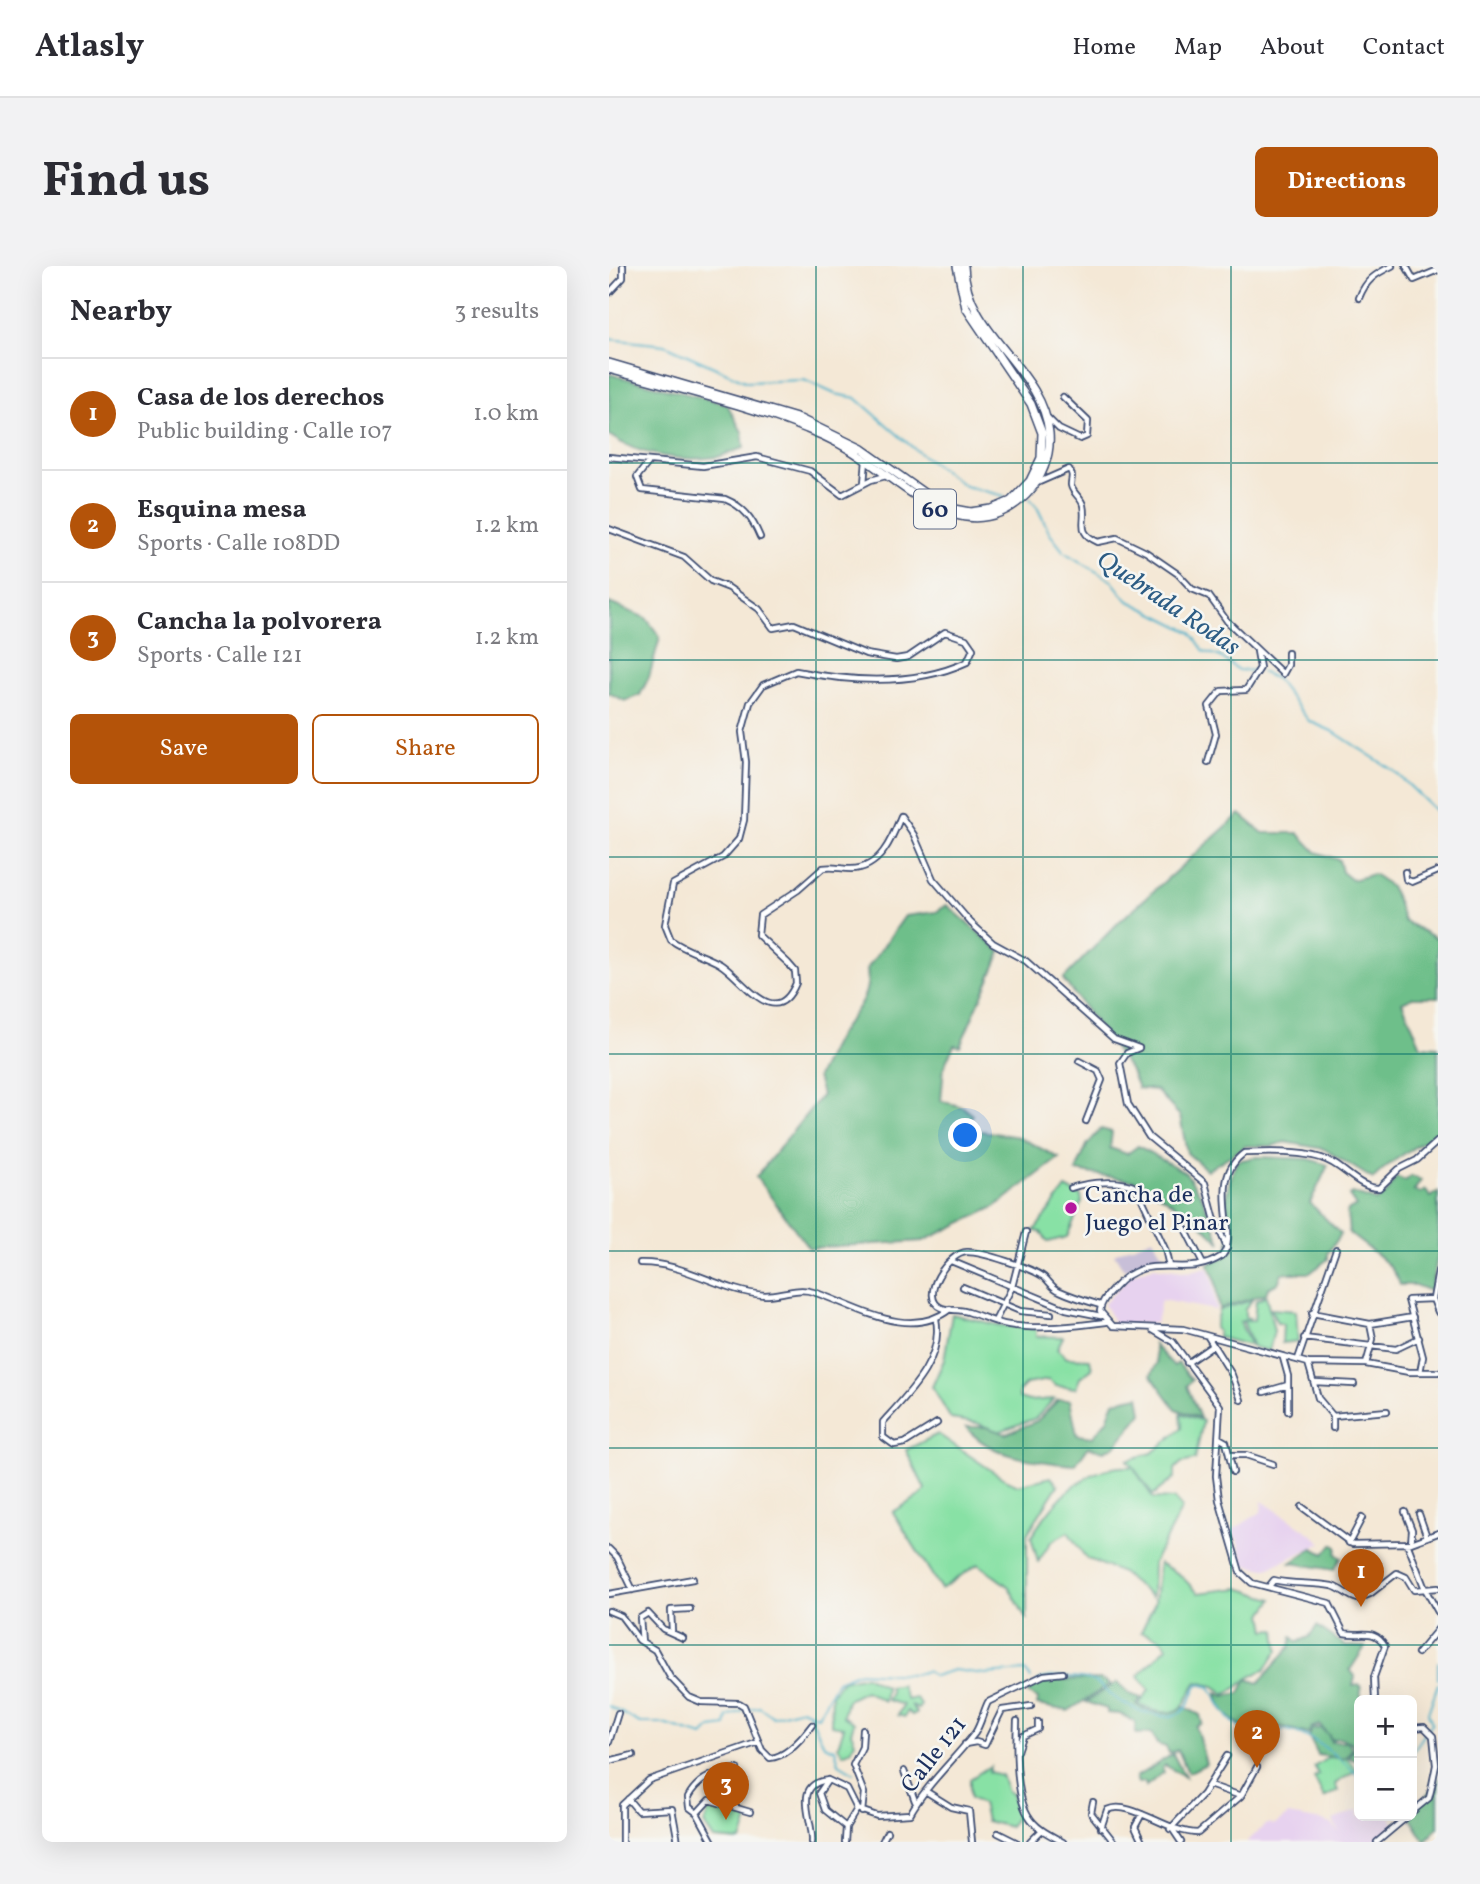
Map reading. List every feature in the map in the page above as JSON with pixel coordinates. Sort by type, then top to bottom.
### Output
[{"type":"highway","name":"60","points":[[609,363],[800,419],[862,449],[944,507],[964,512],[992,509],[1016,497],[1030,481],[1041,458],[1042,433],[1031,404],[966,308],[957,266]]},
{"type":"highway","name":"60","points":[[609,369],[796,424],[832,440],[866,460],[935,509],[970,517],[1005,510],[1020,500],[1035,484],[1049,447],[1046,416],[1033,390],[973,306],[967,289],[964,266]]},
{"type":"street","points":[[609,293],[623,278],[623,266]]},
{"type":"street","points":[[1359,298],[1365,284],[1374,274],[1392,266]]},
{"type":"street","points":[[1406,266],[1414,280],[1438,270]]},
{"type":"street","points":[[1046,416],[1067,434],[1080,439],[1087,436],[1088,421],[1063,397]]},
{"type":"street","points":[[609,457],[703,466],[757,457],[810,471],[842,495],[887,476]]},
{"type":"street","points":[[864,484],[866,460]]},
{"type":"street","points":[[649,462],[636,477],[642,490],[725,499],[737,504],[753,520],[760,537]]},
{"type":"street","points":[[1035,484],[1069,470],[1073,476],[1072,488],[1083,507],[1081,528],[1084,534],[1098,542],[1117,538],[1178,574],[1192,589],[1209,596],[1227,621],[1283,674],[1288,664],[1288,653]]},
{"type":"street","points":[[609,529],[684,557],[702,575],[729,588],[759,609],[773,628],[794,624],[872,656],[896,659],[908,657],[945,632],[967,639],[973,649],[970,659],[964,664],[908,678],[856,679],[817,676],[796,671],[758,689],[750,703],[742,732],[746,762],[743,830],[732,849],[723,856],[673,884],[665,925],[671,940],[720,964],[759,1000],[778,1002],[786,999],[796,983],[795,971],[758,935],[760,915],[798,890],[824,868],[850,870],[872,863],[892,839],[901,816],[914,835],[933,879],[971,923],[993,943],[1026,961],[1114,1039],[1139,1048],[1127,1053],[1120,1063],[1128,1104],[1149,1137],[1205,1183],[1214,1217],[1227,1248]]},
{"type":"street","points":[[1208,762],[1216,730],[1209,706],[1221,691],[1246,690],[1260,668],[1257,650]]},
{"type":"street","points":[[1405,872],[1406,879],[1412,882],[1438,871]]},
{"type":"street","points":[[1079,1061],[1098,1070],[1102,1080],[1086,1121]]},
{"type":"street","points":[[1101,1316],[1100,1305],[1128,1275],[1151,1265],[1188,1268],[1222,1256],[1227,1248],[1224,1197],[1235,1160],[1244,1153],[1322,1158],[1371,1188],[1385,1184],[1399,1169],[1417,1160],[1438,1142]]},
{"type":"street","points":[[1071,1188],[1090,1184],[1126,1184],[1137,1188],[1165,1250],[1169,1266]]},
{"type":"street","points":[[1182,1223],[1203,1264]]},
{"type":"street","points":[[995,1321],[1012,1287],[1026,1232]]},
{"type":"street","points":[[1298,1359],[1312,1312],[1336,1249]]},
{"type":"street","points":[[1100,1305],[1059,1291],[1044,1278],[970,1252],[958,1254],[950,1261],[938,1275],[933,1292],[937,1305],[1009,1325],[1064,1326],[1107,1322]]},
{"type":"street","points":[[950,1261],[1066,1309],[1101,1316],[1118,1327],[1152,1329],[1167,1336],[1220,1406],[1217,1490],[1236,1563],[1246,1580],[1329,1602],[1344,1633],[1370,1632],[1382,1639],[1385,1646],[1374,1677],[1375,1695]]},
{"type":"street","points":[[640,1263],[673,1266],[764,1295],[810,1291],[876,1318],[925,1322],[936,1319],[951,1309]]},
{"type":"street","points":[[1438,1271],[1433,1299],[1438,1312]]},
{"type":"street","points":[[963,1287],[1020,1311],[1051,1314]]},
{"type":"street","points":[[1420,1372],[1423,1357],[1408,1300],[1433,1299]]},
{"type":"street","points":[[1312,1312],[1370,1324],[1413,1317]]},
{"type":"street","points":[[936,1319],[936,1346],[926,1370],[883,1422],[883,1437],[894,1446],[905,1443],[937,1423]]},
{"type":"street","points":[[1366,1364],[1373,1344],[1370,1324]]},
{"type":"street","points":[[1152,1329],[1158,1326],[1183,1329],[1208,1338],[1308,1363],[1366,1364],[1438,1372]]},
{"type":"street","points":[[1208,1338],[1232,1375],[1241,1401]]},
{"type":"street","points":[[1304,1338],[1373,1344],[1396,1349],[1419,1338]]},
{"type":"street","points":[[1187,1363],[1213,1345]]},
{"type":"street","points":[[1283,1357],[1288,1385],[1288,1411]]},
{"type":"street","points":[[1308,1363],[1318,1398],[1333,1416],[1333,1429]]},
{"type":"street","points":[[1314,1381],[1354,1384]]},
{"type":"street","points":[[1264,1392],[1288,1385]]},
{"type":"street","points":[[1333,1416],[1387,1411]]},
{"type":"street","points":[[1219,1438],[1224,1440],[1233,1472]]},
{"type":"street","points":[[1230,1455],[1246,1455],[1273,1464]]},
{"type":"street","points":[[1302,1507],[1349,1543],[1409,1543],[1438,1533]]},
{"type":"street","points":[[1405,1512],[1412,1530],[1409,1543],[1425,1589],[1438,1612]]},
{"type":"street","points":[[1419,1514],[1427,1537]]},
{"type":"street","points":[[1349,1543],[1362,1518]]},
{"type":"street","points":[[609,1549],[617,1556],[633,1590]]},
{"type":"street","points":[[1270,1586],[1274,1580],[1288,1583],[1307,1581],[1342,1589],[1358,1599],[1370,1594],[1397,1573],[1406,1577],[1414,1590],[1438,1588]]},
{"type":"street","points":[[609,1594],[693,1579]]},
{"type":"street","points":[[672,1631],[671,1609],[690,1609]]},
{"type":"street","points":[[609,1611],[621,1616],[642,1642],[659,1654],[670,1677],[689,1696],[701,1702],[739,1703],[744,1706],[764,1753],[775,1758],[797,1742],[812,1725]]},
{"type":"street","points":[[642,1642],[640,1618],[651,1614],[663,1629],[683,1638]]},
{"type":"street","points":[[1418,1653],[1438,1629]]},
{"type":"street","name":"Calle 121","points":[[860,1811],[877,1816],[910,1814],[915,1801],[927,1792],[979,1726],[988,1702],[1045,1675],[1063,1673]]},
{"type":"street","points":[[962,1745],[976,1742],[985,1745],[1002,1710],[1031,1706]]},
{"type":"street","points":[[609,1742],[618,1713]]},
{"type":"street","points":[[1017,1721],[1017,1751],[1027,1814],[1041,1830],[1063,1842]]},
{"type":"street","points":[[1017,1751],[1023,1736],[1038,1729],[1038,1722]]},
{"type":"street","points":[[1417,1728],[1424,1727],[1430,1732],[1436,1754],[1429,1798],[1417,1808]]},
{"type":"street","points":[[843,1841],[846,1827],[860,1811],[864,1793],[853,1765],[862,1747],[863,1730]]},
{"type":"street","points":[[622,1842],[620,1815],[628,1799],[649,1780],[758,1742]]},
{"type":"street","points":[[609,1760],[633,1755]]},
{"type":"street","points":[[1172,1829],[1209,1785],[1227,1756]]},
{"type":"street","points":[[1101,1828],[1107,1810],[1121,1808],[1142,1814],[1172,1829],[1198,1833],[1241,1796],[1257,1767]]},
{"type":"street","points":[[713,1842],[697,1813],[687,1802],[691,1791],[712,1775],[737,1769]]},
{"type":"street","points":[[904,1771],[915,1801]]},
{"type":"street","points":[[1433,1784],[1438,1774]]},
{"type":"street","points":[[811,1842],[805,1802],[814,1785],[828,1780],[847,1789],[860,1811]]},
{"type":"street","points":[[828,1780],[819,1793],[822,1804],[846,1827]]},
{"type":"street","points":[[1209,1785],[1241,1796]]},
{"type":"street","points":[[927,1792],[951,1807],[967,1808],[971,1815],[971,1842]]},
{"type":"street","points":[[628,1799],[638,1811],[670,1809],[675,1816],[678,1842]]},
{"type":"street","points":[[697,1813],[709,1800],[750,1812]]},
{"type":"street","points":[[1093,1802],[1091,1813],[1114,1842]]},
{"type":"street","points":[[1142,1814],[1135,1827],[1142,1842]]},
{"type":"street","points":[[1377,1842],[1402,1821]]},
{"type":"street","points":[[1172,1829],[1181,1842]]},
{"type":"street","points":[[1030,1842],[1041,1830]]},
{"type":"street","points":[[882,1842],[887,1832]]},
{"type":"street","points":[[998,1833],[1016,1842]]},
{"type":"shaded area","points":[[1152,1238],[1166,1260],[1139,1264],[1124,1270],[1114,1254]]},
{"type":"shaded area","points":[[1153,1267],[1189,1272],[1207,1267],[1212,1278],[1216,1310],[1161,1300],[1156,1323],[1115,1324],[1104,1304],[1132,1274]]},
{"type":"shaded area","points":[[1262,1501],[1322,1543],[1266,1569],[1245,1565],[1239,1542],[1231,1531],[1261,1512]]},
{"type":"shaded area","points":[[1354,1812],[1354,1821],[1393,1821],[1395,1825],[1375,1842],[1247,1842],[1266,1824],[1275,1825],[1288,1815],[1323,1821],[1333,1825],[1339,1833],[1333,1820]]},
{"type":"green space","points":[[609,374],[727,404],[742,432],[744,448],[717,457],[689,459],[647,453],[621,442],[609,435]]},
{"type":"green space","points":[[609,603],[646,618],[660,637],[649,677],[640,695],[625,701],[609,693]]},
{"type":"green space","points":[[1240,814],[1263,833],[1298,833],[1316,852],[1339,860],[1342,872],[1352,880],[1373,874],[1381,879],[1394,894],[1404,921],[1438,939],[1438,997],[1413,997],[1402,1002],[1421,1046],[1438,1047],[1438,1131],[1395,1160],[1373,1179],[1324,1149],[1285,1142],[1272,1146],[1246,1146],[1207,1170],[1187,1153],[1180,1116],[1156,1090],[1138,1088],[1131,1071],[1063,979],[1120,921]]},
{"type":"green space","points":[[947,905],[1001,952],[960,1046],[954,1045],[944,1066],[941,1101],[963,1107],[973,1115],[963,1128],[1019,1137],[1059,1158],[995,1207],[923,1241],[809,1248],[756,1177],[822,1095],[817,1077],[837,1038],[864,996],[867,969],[905,916],[936,912]]},
{"type":"green space","points":[[1101,1129],[1112,1132],[1110,1148],[1127,1154],[1138,1146],[1186,1173],[1202,1197],[1221,1243],[1195,1218],[1141,1182],[1076,1171],[1087,1145]]},
{"type":"green space","points":[[1257,1157],[1309,1159],[1328,1165],[1310,1203],[1341,1234],[1328,1253],[1328,1259],[1310,1273],[1282,1273],[1278,1283],[1268,1288],[1266,1294],[1219,1309],[1215,1278],[1208,1264],[1223,1257],[1229,1244],[1227,1197],[1237,1161]]},
{"type":"green space","points":[[1411,1176],[1421,1180],[1414,1191],[1421,1193],[1425,1190],[1431,1197],[1438,1192],[1438,1255],[1430,1291],[1415,1285],[1400,1285],[1386,1262],[1349,1233],[1347,1211],[1356,1206],[1349,1196],[1352,1193],[1376,1201],[1388,1192],[1396,1177],[1405,1181]]},
{"type":"green space","points":[[1066,1188],[1081,1196],[1082,1202],[1067,1237],[1048,1242],[1041,1232],[1034,1231]]},
{"type":"green space","points":[[1266,1296],[1274,1331],[1269,1351],[1253,1347],[1243,1321],[1254,1320],[1256,1301]]},
{"type":"green space","points":[[1252,1300],[1245,1309],[1245,1317],[1249,1318],[1240,1322],[1251,1346],[1218,1337],[1214,1328],[1219,1310]]},
{"type":"green space","points":[[1271,1309],[1296,1311],[1298,1341],[1282,1343],[1283,1324],[1277,1323]]},
{"type":"green space","points":[[952,1314],[997,1325],[1036,1329],[1036,1336],[1063,1337],[1057,1349],[1067,1358],[1090,1359],[1092,1369],[1080,1378],[1076,1388],[1056,1386],[1048,1380],[1026,1384],[1019,1391],[1019,1398],[1029,1401],[1054,1399],[1036,1418],[998,1432],[977,1423],[951,1419],[932,1387],[944,1360]]},
{"type":"green space","points":[[1154,1345],[1174,1366],[1178,1363],[1192,1380],[1187,1386],[1200,1418],[1176,1409],[1151,1375],[1157,1363]]},
{"type":"green space","points":[[1139,1396],[1142,1413],[1116,1445],[1104,1451],[1088,1447],[1075,1465],[1030,1460],[1002,1452],[977,1438],[966,1427],[986,1427],[1006,1434],[1037,1421],[1058,1400],[1070,1400],[1077,1435],[1093,1437],[1107,1420],[1114,1401]]},
{"type":"green space","points":[[1181,1413],[1203,1421],[1195,1460],[1181,1463],[1175,1469],[1175,1477],[1153,1495],[1134,1468],[1153,1498],[1174,1499],[1182,1508],[1153,1563],[1152,1597],[1122,1573],[1086,1558],[1068,1532],[1051,1542],[1038,1562],[1031,1537],[1061,1498],[1086,1478],[1101,1471],[1116,1467],[1133,1467],[1127,1460],[1152,1453],[1182,1428]]},
{"type":"green space","points":[[938,1434],[1001,1477],[1018,1485],[1051,1477],[1058,1485],[1027,1534],[1027,1620],[1009,1587],[978,1564],[941,1589],[893,1512],[921,1495],[925,1489],[906,1450]]},
{"type":"green space","points":[[1332,1544],[1337,1547],[1336,1554],[1341,1558],[1334,1570],[1291,1563],[1313,1548],[1324,1554]]},
{"type":"green space","points":[[1159,1563],[1179,1574],[1198,1593],[1239,1588],[1273,1599],[1263,1614],[1266,1630],[1276,1629],[1278,1650],[1265,1670],[1225,1694],[1214,1686],[1197,1682],[1182,1707],[1172,1712],[1161,1712],[1139,1705],[1149,1690],[1138,1676],[1167,1647],[1162,1639],[1141,1632],[1155,1603]]},
{"type":"green space","points":[[1317,1626],[1346,1646],[1365,1647],[1350,1670],[1355,1676],[1353,1686],[1360,1685],[1361,1690],[1361,1695],[1354,1695],[1354,1746],[1351,1742],[1338,1738],[1332,1740],[1328,1734],[1331,1742],[1348,1742],[1352,1749],[1344,1759],[1318,1755],[1309,1737],[1312,1729],[1321,1728],[1327,1734],[1320,1725],[1312,1727],[1308,1734],[1281,1727],[1257,1730],[1233,1721],[1222,1709],[1219,1701],[1217,1693],[1224,1696],[1240,1693],[1247,1679],[1259,1683],[1290,1647],[1292,1637],[1298,1642],[1309,1637]]},
{"type":"green space","points":[[865,1676],[886,1687],[884,1701],[865,1691],[847,1700],[843,1716],[854,1723],[851,1732],[855,1742],[851,1750],[843,1754],[838,1746],[844,1727],[831,1725],[832,1694],[842,1681]]},
{"type":"green space","points":[[1100,1679],[1110,1684],[1068,1711],[1037,1705],[1038,1699],[1028,1694],[1028,1687],[1045,1680]]},
{"type":"green space","points":[[1117,1682],[1129,1694],[1141,1698],[1137,1705],[1149,1711],[1166,1713],[1184,1707],[1200,1715],[1202,1723],[1196,1727],[1206,1764],[1188,1773],[1178,1750],[1169,1753],[1166,1747],[1157,1744],[1151,1733],[1136,1734],[1135,1722],[1120,1714],[1107,1713],[1107,1709],[1086,1702]]},
{"type":"green space","points":[[901,1685],[907,1700],[916,1698],[921,1705],[918,1709],[912,1706],[916,1713],[912,1715],[907,1711],[905,1717],[898,1715],[903,1705],[887,1700],[891,1693],[889,1687]]},
{"type":"green space","points":[[1354,1749],[1354,1760],[1348,1757]]},
{"type":"green space","points":[[1339,1750],[1354,1767],[1354,1772],[1335,1784],[1338,1791],[1324,1798],[1314,1778],[1319,1775],[1314,1767]]},
{"type":"green space","points":[[1173,1754],[1185,1777],[1165,1765],[1162,1768],[1164,1772],[1146,1786],[1145,1782],[1138,1783],[1136,1777]]},
{"type":"green space","points":[[990,1766],[989,1772],[1001,1775],[1007,1791],[1012,1794],[1016,1815],[1010,1827],[986,1821],[982,1804],[970,1798],[970,1779]]},
{"type":"green space","points":[[1438,1780],[1438,1827],[1425,1841],[1412,1821],[1417,1821],[1417,1808]]},
{"type":"green space","points":[[711,1804],[749,1817],[741,1841],[714,1839],[704,1824]]},
{"type":"waterway","name":"Quebrada Rodas","points":[[609,339],[665,345],[747,382],[804,380],[835,394],[856,398],[919,453],[965,486],[1004,496]]},
{"type":"waterway","name":"Quebrada Rodas","points":[[1030,499],[1064,552],[1112,581],[1127,600],[1191,632],[1204,651],[1221,657],[1238,670],[1255,671]]},
{"type":"waterway","name":"Quebrada Rodas","points":[[1261,672],[1276,679],[1309,721],[1334,732],[1394,771],[1438,813]]},
{"type":"waterway","points":[[1438,1663],[1438,1679]]},
{"type":"waterway","points":[[749,1709],[760,1707],[773,1717],[801,1709],[818,1716],[837,1681],[859,1672],[913,1675],[926,1671],[934,1676],[954,1670],[984,1674],[1025,1671],[1031,1678]]},
{"type":"waterway","points":[[1037,1681],[1058,1677],[1090,1680],[1123,1703],[1161,1716],[1171,1716],[1186,1708],[1198,1684],[1210,1687],[1236,1725],[1253,1732],[1296,1732],[1325,1748],[1354,1772]]},
{"type":"waterway","points":[[1417,1746],[1432,1723],[1428,1713],[1438,1684]]},
{"type":"waterway","points":[[609,1706],[640,1723],[660,1723],[703,1736],[711,1728],[726,1726],[728,1717],[743,1711]]},
{"type":"waterway","points":[[809,1713],[824,1745],[835,1749],[839,1764],[854,1773]]},
{"type":"place","name":"Cancha de Juego el Pinar","points":[[1071,1208]]},
{"type":"place","name":"Casa de los derechos","points":[[1361,1607]]},
{"type":"place","name":"Esquina mesa","points":[[1257,1768]]},
{"type":"place","name":"Cancha la polvorera","points":[[726,1820]]}]
